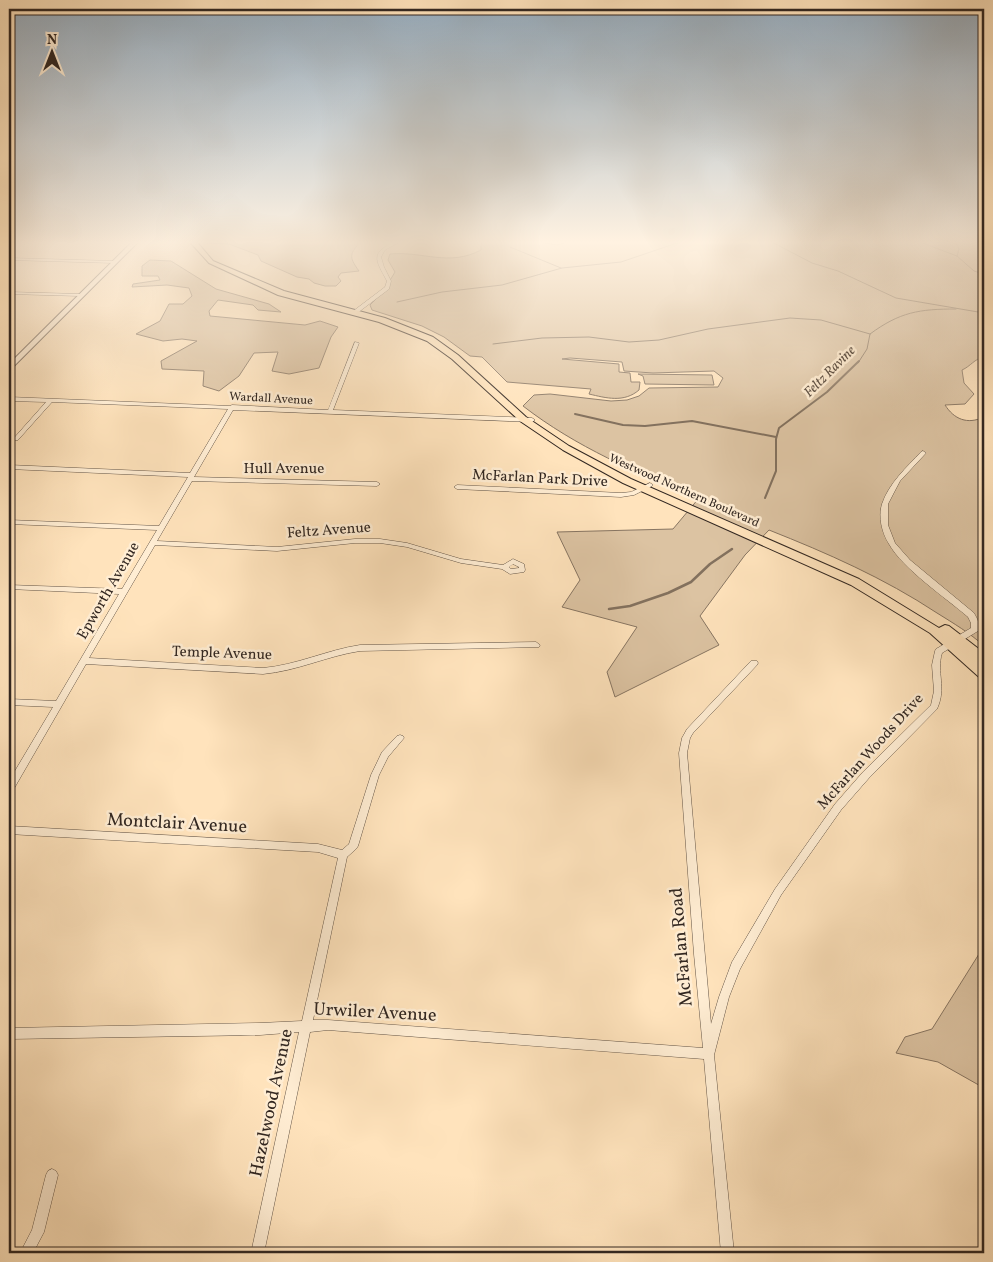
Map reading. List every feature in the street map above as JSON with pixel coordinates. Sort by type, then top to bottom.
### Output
[{"type":"main road","name":"Westwood Northern Boulevard","points":[[309,300],[399,326],[430,340],[455,357],[528,420],[566,448],[855,582],[984,660]]},
{"type":"main road","name":"Westwood Northern Boulevard","points":[[955,641],[984,673]]},
{"type":"street","points":[[9,368],[75,300]]},
{"type":"street","points":[[356,312],[372,300]]},
{"type":"street","points":[[330,412],[357,343]]},
{"type":"street","name":"Wardall Avenue","points":[[9,398],[528,420]]},
{"type":"street","points":[[16,439],[51,400]]},
{"type":"street","name":"Epworth Avenue","points":[[9,789],[232,407]]},
{"type":"street","name":"McFarlan Woods Drive","points":[[708,1054],[724,997],[736,966],[778,892],[838,806],[934,707],[939,697],[940,686],[936,657],[939,651],[974,629],[975,623],[971,615],[912,568],[896,552],[885,523],[883,508],[886,500],[913,462],[923,453]]},
{"type":"street","name":"Hull Avenue","points":[[9,467],[192,477],[377,484]]},
{"type":"street","name":"McFarlan Park Drive","points":[[457,487],[621,495],[632,494],[647,487]]},
{"type":"street","points":[[9,522],[162,528]]},
{"type":"street","name":"Feltz Avenue","points":[[153,543],[277,548],[354,541],[380,541],[406,545],[469,563],[504,567]]},
{"type":"street","points":[[9,587],[124,592]]},
{"type":"street","name":"Temple Avenue","points":[[84,661],[269,671],[300,666],[328,654],[354,648],[536,645]]},
{"type":"street","name":"McFarlan Road","points":[[728,1253],[699,954],[683,745],[690,731],[754,663]]},
{"type":"street","points":[[9,702],[59,704]]},
{"type":"street","name":"Hazelwood Avenue","points":[[257,1253],[344,855],[353,846],[379,765],[400,738]]},
{"type":"street","name":"Montclair Avenue","points":[[9,830],[318,848],[344,855]]},
{"type":"street","name":"Urwiler Avenue","points":[[9,1034],[328,1025],[708,1054]]},
{"type":"street","points":[[26,1253],[38,1232],[52,1175]]},
{"type":"shaded area","points":[[188,300],[254,300],[269,304],[281,312],[258,310],[253,305],[218,300],[209,311],[210,316],[305,325],[320,321],[338,327],[331,337],[319,368],[289,374],[272,371],[278,352],[254,353],[239,376],[219,391],[203,386],[204,371],[162,369],[161,361],[197,341],[182,339],[163,341],[136,334],[160,321],[169,304],[183,304]]},
{"type":"shaded area","points":[[375,300],[984,300],[984,357],[962,370],[964,383],[974,394],[965,404],[945,405],[952,414],[962,419],[972,420],[984,417],[984,646],[961,628],[897,588],[834,557],[769,530],[745,555],[700,616],[719,645],[615,697],[607,672],[637,627],[562,607],[580,580],[557,532],[673,529],[699,498],[630,469],[586,447],[543,421],[523,406],[534,395],[550,394],[611,401],[627,400],[639,396],[649,388],[718,387],[723,378],[714,371],[653,373],[624,371],[622,362],[570,358],[562,359],[619,364],[619,372],[630,373],[631,382],[640,382],[639,390],[627,397],[615,398],[589,394],[591,389],[507,382],[482,357],[470,356],[444,337],[422,326],[372,310],[370,305]]},
{"type":"shaded area","points":[[638,374],[712,375],[714,385],[645,384],[643,376]]},
{"type":"shaded area","points":[[984,946],[984,1088],[938,1062],[896,1053],[905,1037],[932,1029]]},
{"type":"waterway","points":[[397,302],[406,300]]},
{"type":"waterway","points":[[907,300],[984,313]]},
{"type":"waterway","name":"Feltz Ravine","points":[[870,334],[891,321],[910,313],[956,309]]},
{"type":"waterway","points":[[493,344],[542,338],[589,337],[629,342],[659,340],[708,329],[790,318],[821,320],[870,334]]},
{"type":"waterway","name":"Feltz Ravine","points":[[858,363],[867,349],[870,334]]},
{"type":"waterway","name":"Feltz Ravine","points":[[765,498],[776,471],[776,439],[779,428],[827,392],[859,361]]},
{"type":"waterway","points":[[575,414],[623,425],[645,426],[692,421],[776,437]]},
{"type":"waterway","points":[[609,609],[630,606],[668,593],[691,582],[710,564],[732,549]]}]
